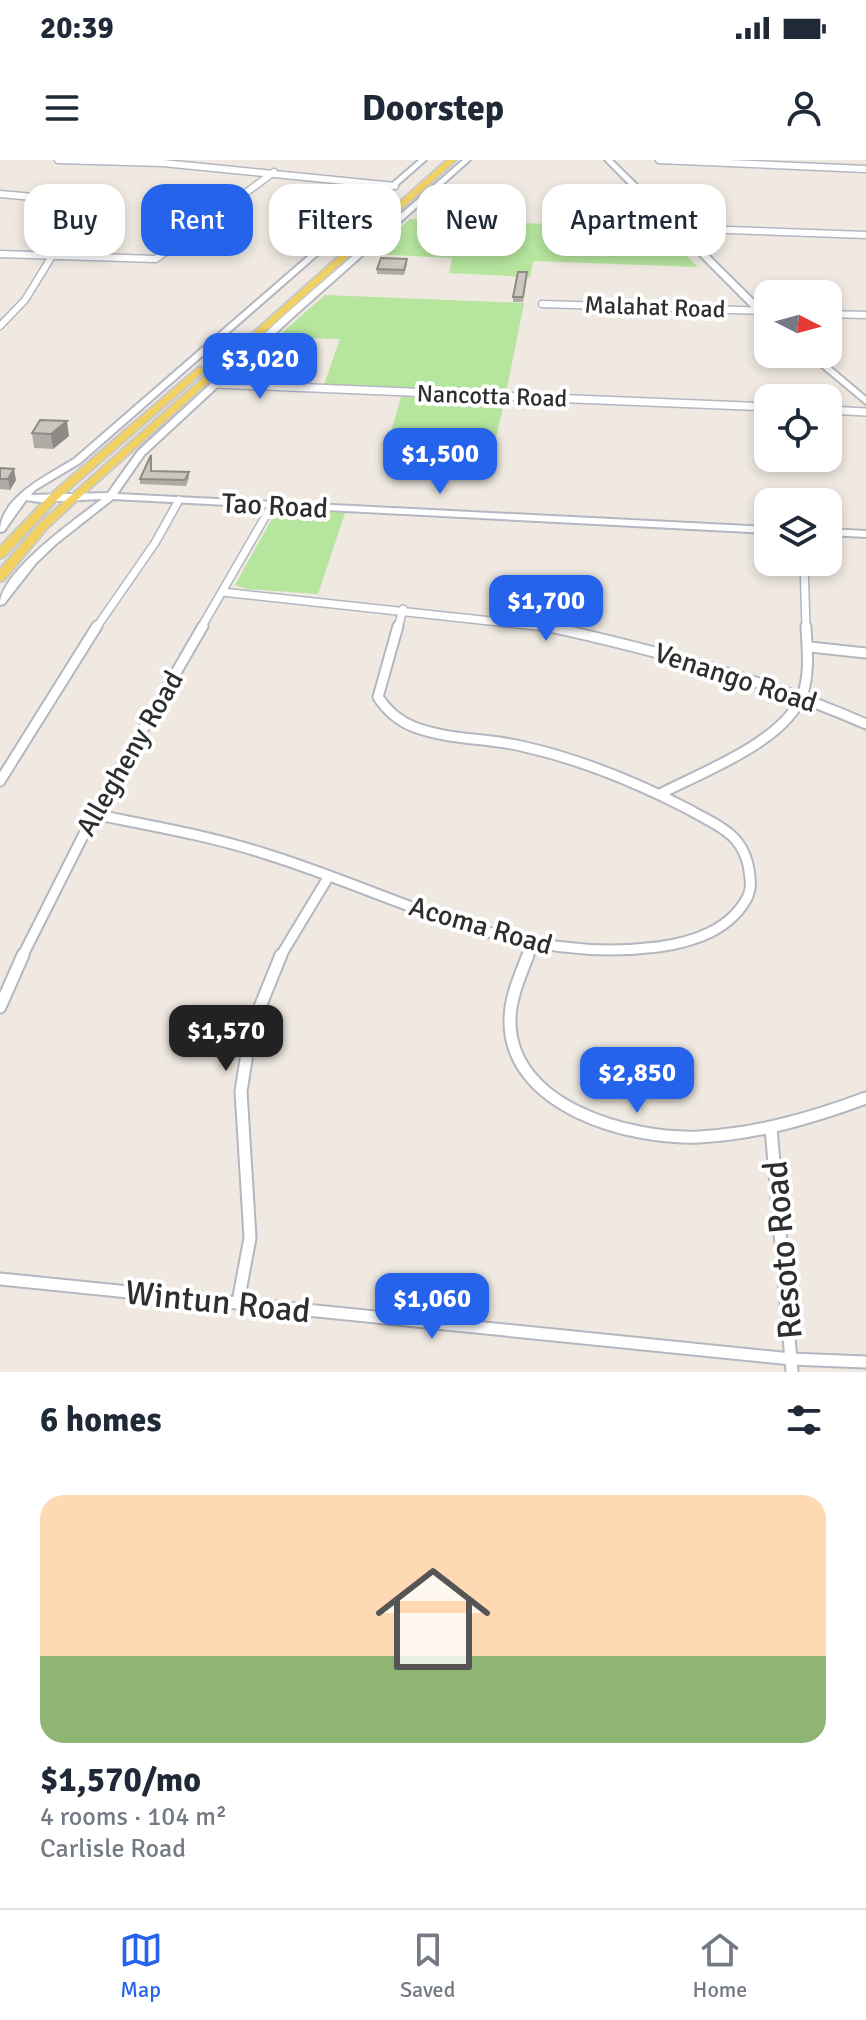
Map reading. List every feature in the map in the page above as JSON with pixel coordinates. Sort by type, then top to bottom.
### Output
[{"type":"main road","points":[[0,577],[43,526],[76,495],[447,161]]},
{"type":"main road","points":[[0,554],[54,497],[447,161]]},
{"type":"street","points":[[58,160],[163,163],[378,184]]},
{"type":"street","points":[[397,184],[423,160]]},
{"type":"street","points":[[0,602],[32,561],[110,497],[141,453],[289,316],[467,160]]},
{"type":"street","points":[[608,160],[631,184]]},
{"type":"street","points":[[659,160],[866,169]]},
{"type":"street","points":[[80,256],[156,259],[274,172]]},
{"type":"street","points":[[0,194],[24,196]]},
{"type":"street","points":[[726,230],[866,235]]},
{"type":"street","points":[[0,254],[24,254]]},
{"type":"street","points":[[0,326],[25,300],[54,256]]},
{"type":"street","points":[[0,529],[23,497],[77,461],[314,256]]},
{"type":"street","points":[[703,256],[754,306]]},
{"type":"street","name":"Malahat Road","points":[[542,304],[754,310]]},
{"type":"street","points":[[842,314],[866,315]]},
{"type":"street","points":[[827,368],[866,401]]},
{"type":"street","name":"Nancotta Road","points":[[217,384],[754,406]]},
{"type":"street","points":[[842,411],[866,412]]},
{"type":"street","name":"Tao Road","points":[[23,497],[76,495],[754,529]]},
{"type":"street","points":[[0,781],[119,591],[155,543],[179,500]]},
{"type":"street","name":"Allegheny Road","points":[[0,1007],[31,931],[93,814],[272,505]]},
{"type":"street","points":[[842,533],[866,534]]},
{"type":"street","points":[[660,794],[758,743],[788,719],[802,696],[810,647],[805,576]]},
{"type":"street","name":"Venango Road","points":[[222,592],[540,625],[646,648],[802,696],[866,724]]},
{"type":"street","name":"Acoma Road","points":[[93,814],[202,836],[329,876],[456,923],[532,947],[624,951],[699,939],[723,929],[740,910],[751,891],[749,866],[739,844],[718,826],[660,794],[575,759],[517,745],[419,729],[389,715],[378,697],[403,609]]},
{"type":"street","points":[[810,647],[866,653]]},
{"type":"street","points":[[238,1302],[250,1238],[241,1091],[251,1029],[274,967],[300,918],[329,876]]},
{"type":"street","points":[[532,947],[514,985],[508,1019],[512,1046],[531,1077],[555,1099],[598,1122],[642,1135],[686,1137],[771,1128],[827,1114],[866,1098]]},
{"type":"street","name":"Resoto Road","points":[[771,1128],[791,1365]]},
{"type":"street","name":"Wintun Road","points":[[0,1279],[238,1302],[791,1365],[866,1362]]},
{"type":"green space","points":[[410,219],[417,219],[417,256],[526,256],[526,223],[542,224],[542,256],[687,256],[698,267],[533,261],[530,277],[449,273],[452,258],[401,255],[401,227]]},
{"type":"green space","points":[[325,295],[524,303],[506,393],[324,385],[340,339],[277,337]]},
{"type":"green space","points":[[401,397],[505,399],[493,451],[387,446]]},
{"type":"green space","points":[[277,510],[345,513],[318,594],[246,589],[235,585]]},
{"type":"building","points":[[381,258],[407,259],[404,270],[377,269]]},
{"type":"building","points":[[518,272],[527,272],[523,297],[513,297]]},
{"type":"building","points":[[255,361],[274,362],[270,372],[250,372]]},
{"type":"building","points":[[40,420],[67,421],[51,434],[32,433]]},
{"type":"building","points":[[151,455],[151,471],[189,472],[185,480],[140,479]]},
{"type":"building","points":[[0,468],[14,469],[8,479],[0,479]]}]
